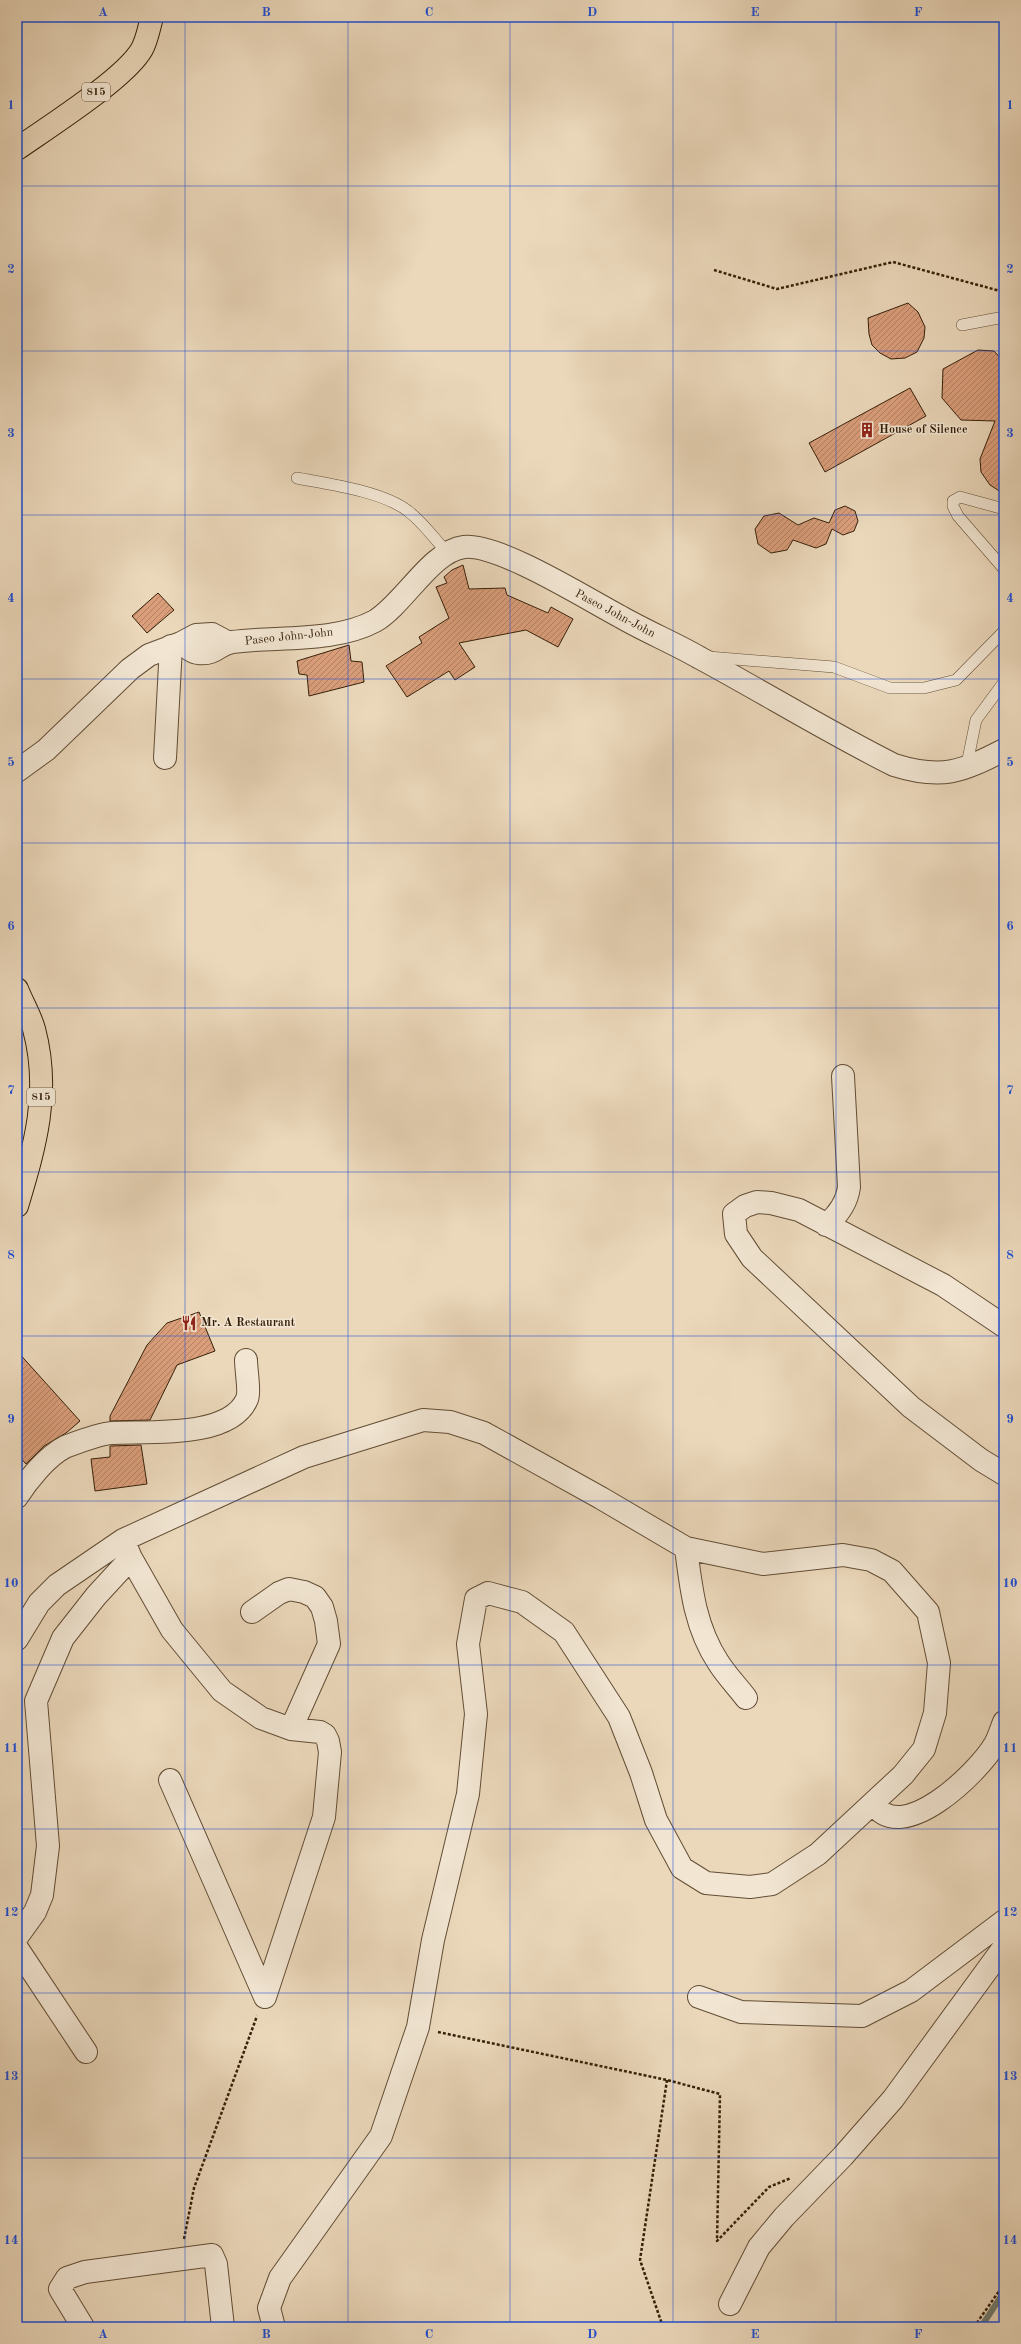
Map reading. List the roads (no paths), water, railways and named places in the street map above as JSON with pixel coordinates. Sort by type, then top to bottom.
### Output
[{"type":"main road","name":"815","points":[[17,149],[107,84],[128,65],[142,50],[152,17]]},
{"type":"main road","name":"815","points":[[17,989],[34,1028],[41,1066],[39,1125],[17,1206]]},
{"type":"street","name":"Paseo John-John","points":[[176,645],[196,653],[212,653],[229,642],[334,633],[374,621],[398,602],[432,564],[448,553],[462,547],[477,547],[496,552],[697,656],[894,765],[917,772],[944,773],[966,769],[1004,750]]},
{"type":"street","points":[[17,771],[46,750],[141,660],[148,655],[176,645],[165,758]]},
{"type":"street","points":[[826,1225],[833,1219],[847,1198],[848,1192],[843,1076]]},
{"type":"street","points":[[1004,1326],[943,1285],[798,1210],[771,1203],[757,1202],[745,1206],[734,1214],[736,1234],[752,1258],[912,1407],[981,1460],[1004,1474]]},
{"type":"street","points":[[17,1497],[39,1468],[64,1448],[110,1433],[179,1432],[234,1416],[244,1405],[248,1394],[246,1360]]},
{"type":"street","points":[[17,1639],[39,1603],[57,1584],[304,1457],[423,1420],[450,1422],[484,1433],[601,1498],[686,1548],[763,1564],[843,1555],[871,1560],[892,1571],[928,1612],[939,1663],[935,1713],[924,1749],[903,1775],[818,1854],[772,1884],[750,1887],[706,1883],[694,1877],[682,1868],[656,1820],[641,1773],[618,1717],[564,1632],[522,1602],[488,1593],[476,1599],[472,1612],[468,1644],[476,1714],[468,1794],[433,1940],[418,2027],[381,2136],[280,2278],[269,2308],[274,2327]]},
{"type":"street","points":[[686,1548],[693,1604],[705,1639],[718,1662],[746,1698]]},
{"type":"street","points":[[127,1549],[172,1630],[222,1691],[261,1718],[291,1729],[320,1732],[325,1735],[328,1741],[330,1752],[324,1817],[265,1997],[170,1780]]},
{"type":"street","points":[[17,1937],[35,1912],[42,1895],[48,1846],[36,1701],[63,1638],[96,1596],[127,1549]]},
{"type":"street","points":[[252,1612],[279,1593],[289,1589],[304,1592],[315,1597],[322,1607],[326,1621],[329,1644],[291,1729]]},
{"type":"street","points":[[873,1803],[879,1813],[891,1818],[910,1816],[942,1801],[971,1773],[995,1744],[1004,1722]]},
{"type":"street","points":[[699,1997],[741,2012],[862,2016],[911,1991],[1004,1921]]},
{"type":"street","points":[[730,2304],[759,2247],[784,2217],[843,2156],[892,2099],[1004,1947]]},
{"type":"street","points":[[17,1948],[86,2052]]},
{"type":"street","points":[[83,2327],[60,2289],[67,2278],[85,2272],[212,2255],[215,2259],[223,2327]]},
{"type":"lane","points":[[962,325],[1004,317]]},
{"type":"lane","points":[[297,478],[339,485],[380,498],[408,510],[448,553]]},
{"type":"lane","points":[[1004,509],[960,497],[953,501],[953,506],[958,516],[1004,569]]},
{"type":"lane","points":[[697,656],[834,667],[890,688],[924,688],[956,680],[1004,631]]},
{"type":"lane","points":[[966,769],[976,720],[1004,682]]},
{"type":"waterway","points":[[981,2327],[1004,2292]]},
{"type":"place","name":"House of Silence","points":[[867,430]]},
{"type":"place","name":"Mr. A Restaurant","points":[[189,1323]]}]
